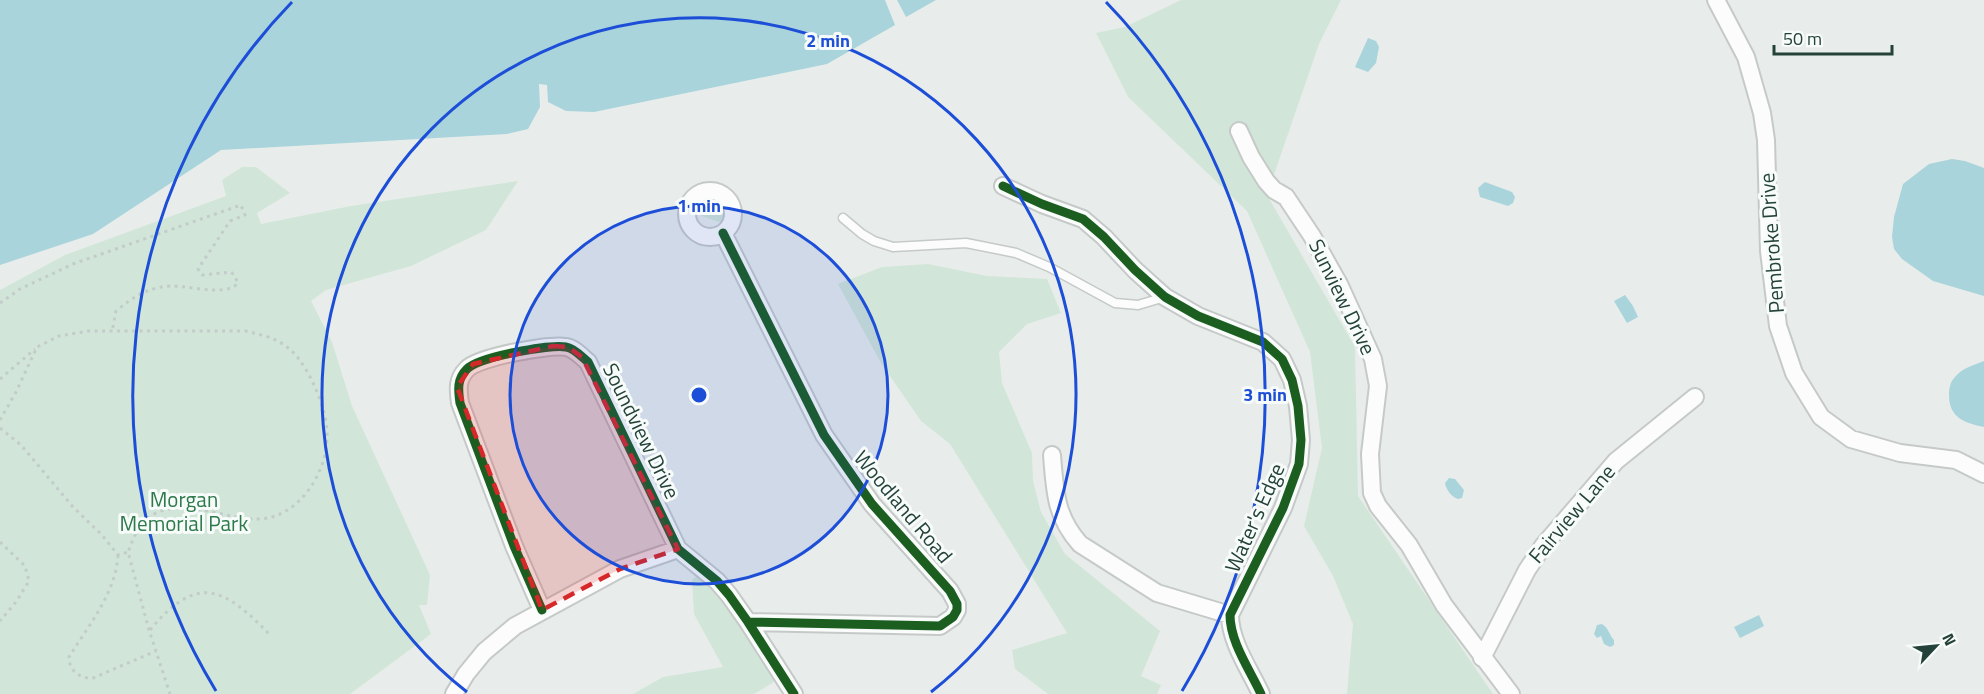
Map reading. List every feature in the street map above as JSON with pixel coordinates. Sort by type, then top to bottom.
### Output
[{"type":"street","name":"Pembroke Drive","points":[[1716,0],[1746,57],[1762,113],[1766,140],[1769,251],[1778,326],[1794,373],[1821,417],[1851,440],[1900,453],[1956,460],[1984,474]]},
{"type":"street","name":"Sunview Drive","points":[[1239,130],[1251,157],[1266,181],[1274,190],[1286,197],[1312,236],[1340,286],[1374,360],[1378,386],[1370,454],[1372,493],[1378,506],[1409,545],[1444,605],[1511,694]]},
{"type":"street","name":"Water's Edge","points":[[1003,186],[1083,219],[1165,297],[1198,316],[1263,342],[1282,359],[1292,380],[1298,406],[1301,440],[1299,464],[1283,508],[1230,615]]},
{"type":"street","name":"Woodland Road","points":[[723,233],[824,435],[872,504],[944,583],[957,604],[953,617],[940,626],[748,622]]},
{"type":"street","name":"Soundview Drive","points":[[542,610],[514,546],[460,403],[458,387],[466,369],[473,363],[553,346],[568,347],[588,363],[596,377],[678,549],[717,581],[748,622],[794,694]]},
{"type":"street","name":"Fairview Lane","points":[[1482,658],[1527,570],[1543,546],[1616,461],[1695,397]]},
{"type":"street","points":[[1052,455],[1056,502],[1072,535],[1080,544],[1157,593],[1230,615],[1230,627],[1234,639],[1261,694]]},
{"type":"street","points":[[454,694],[466,674],[484,652],[514,626],[620,569],[678,549]]},
{"type":"lane","points":[[843,218],[861,234],[893,247],[966,243],[1016,253],[1049,267],[1115,303],[1138,305],[1165,297]]},
{"type":"path","points":[[0,303],[20,289],[73,264],[240,205],[244,215],[230,221],[198,269],[202,275],[231,272],[238,283],[235,287],[220,291],[163,286],[134,296],[116,311],[112,332]]},
{"type":"path","points":[[0,379],[37,347],[59,336],[88,331],[245,331],[269,336],[287,346],[302,363],[314,383],[328,436],[324,461],[308,494],[294,506],[276,515],[258,520],[185,509],[161,511],[146,519],[137,528],[128,552],[149,630],[170,694]]},
{"type":"path","points":[[0,420],[37,347]]},
{"type":"path","points":[[0,428],[21,445],[73,507],[102,535],[118,555],[113,584],[69,657],[69,663],[75,673],[93,678],[156,651]]},
{"type":"path","points":[[0,542],[25,566],[29,581],[16,602],[0,621]]},
{"type":"path","points":[[118,555],[128,552]]},
{"type":"path","points":[[149,630],[173,606],[189,595],[203,592],[219,594],[234,601],[271,636]]},
{"type":"highlighted area","points":[[553,346],[568,347],[582,357],[678,549],[620,569],[542,610],[457,387],[473,364]]},
{"type":"green space","points":[[1181,0],[1341,0],[1319,44],[1267,195],[1355,347],[1358,496],[1493,694],[1347,694],[1353,624],[1333,576],[1304,526],[1322,448],[1310,352],[1247,211],[1128,97],[1096,33],[1125,27]]},
{"type":"green space","name":"Morgan Memorial Park","points":[[242,167],[256,167],[290,193],[257,213],[261,224],[351,206],[518,181],[486,230],[411,266],[326,290],[311,301],[332,342],[352,406],[430,575],[427,605],[419,605],[431,634],[350,694],[0,694],[0,290],[65,255],[226,196],[222,180]]},
{"type":"green space","points":[[706,207],[722,212],[725,215],[724,220],[719,222],[702,216],[700,210]]},
{"type":"green space","points":[[928,264],[987,276],[1047,279],[1061,313],[1027,324],[999,352],[1002,383],[1032,453],[1033,481],[1041,512],[1065,554],[1160,631],[1141,676],[1161,685],[1157,694],[1048,694],[1015,669],[1012,650],[1067,633],[950,444],[921,421],[881,363],[838,284],[882,267]]},
{"type":"green space","points":[[699,574],[714,586],[777,680],[754,694],[633,694],[663,677],[723,667],[694,614],[692,580]]},
{"type":"water","points":[[0,0],[885,0],[895,25],[827,64],[594,112],[566,111],[548,102],[547,85],[539,84],[540,107],[528,129],[507,134],[221,150],[93,234],[0,265]]},
{"type":"water","points":[[897,0],[936,0],[906,17]]},
{"type":"water","points":[[1368,38],[1376,41],[1379,47],[1376,63],[1368,72],[1355,67]]},
{"type":"water","points":[[1952,159],[1984,168],[1984,296],[1933,281],[1902,259],[1894,249],[1892,237],[1894,217],[1903,184],[1929,164]]},
{"type":"water","points":[[1485,182],[1512,192],[1515,197],[1513,203],[1508,206],[1480,197],[1478,188]]},
{"type":"water","points":[[1625,295],[1638,317],[1627,323],[1614,301]]},
{"type":"water","points":[[1984,361],[1984,427],[1959,418],[1952,409],[1949,395],[1953,379],[1961,371]]},
{"type":"water","points":[[1449,478],[1455,479],[1464,490],[1462,498],[1456,498],[1448,491],[1445,483]]},
{"type":"water","points":[[1759,615],[1764,626],[1740,638],[1734,627]]},
{"type":"water","points":[[1602,624],[1614,640],[1614,645],[1610,647],[1604,644],[1601,636],[1597,638],[1594,634],[1597,625]]},
{"type":"cycle path","points":[[1003,186],[1083,219],[1165,297],[1198,316],[1263,342],[1282,359],[1292,380],[1298,406],[1301,440],[1299,464],[1283,508],[1230,615],[1237,646],[1261,694]]},
{"type":"cycle path","points":[[723,233],[824,435],[872,504],[950,591],[957,604],[953,617],[940,626],[748,622]]},
{"type":"cycle path","points":[[542,610],[514,546],[460,403],[459,385],[467,369],[485,360],[531,349],[566,347],[588,362],[678,549],[717,581],[729,595],[794,694]]}]
